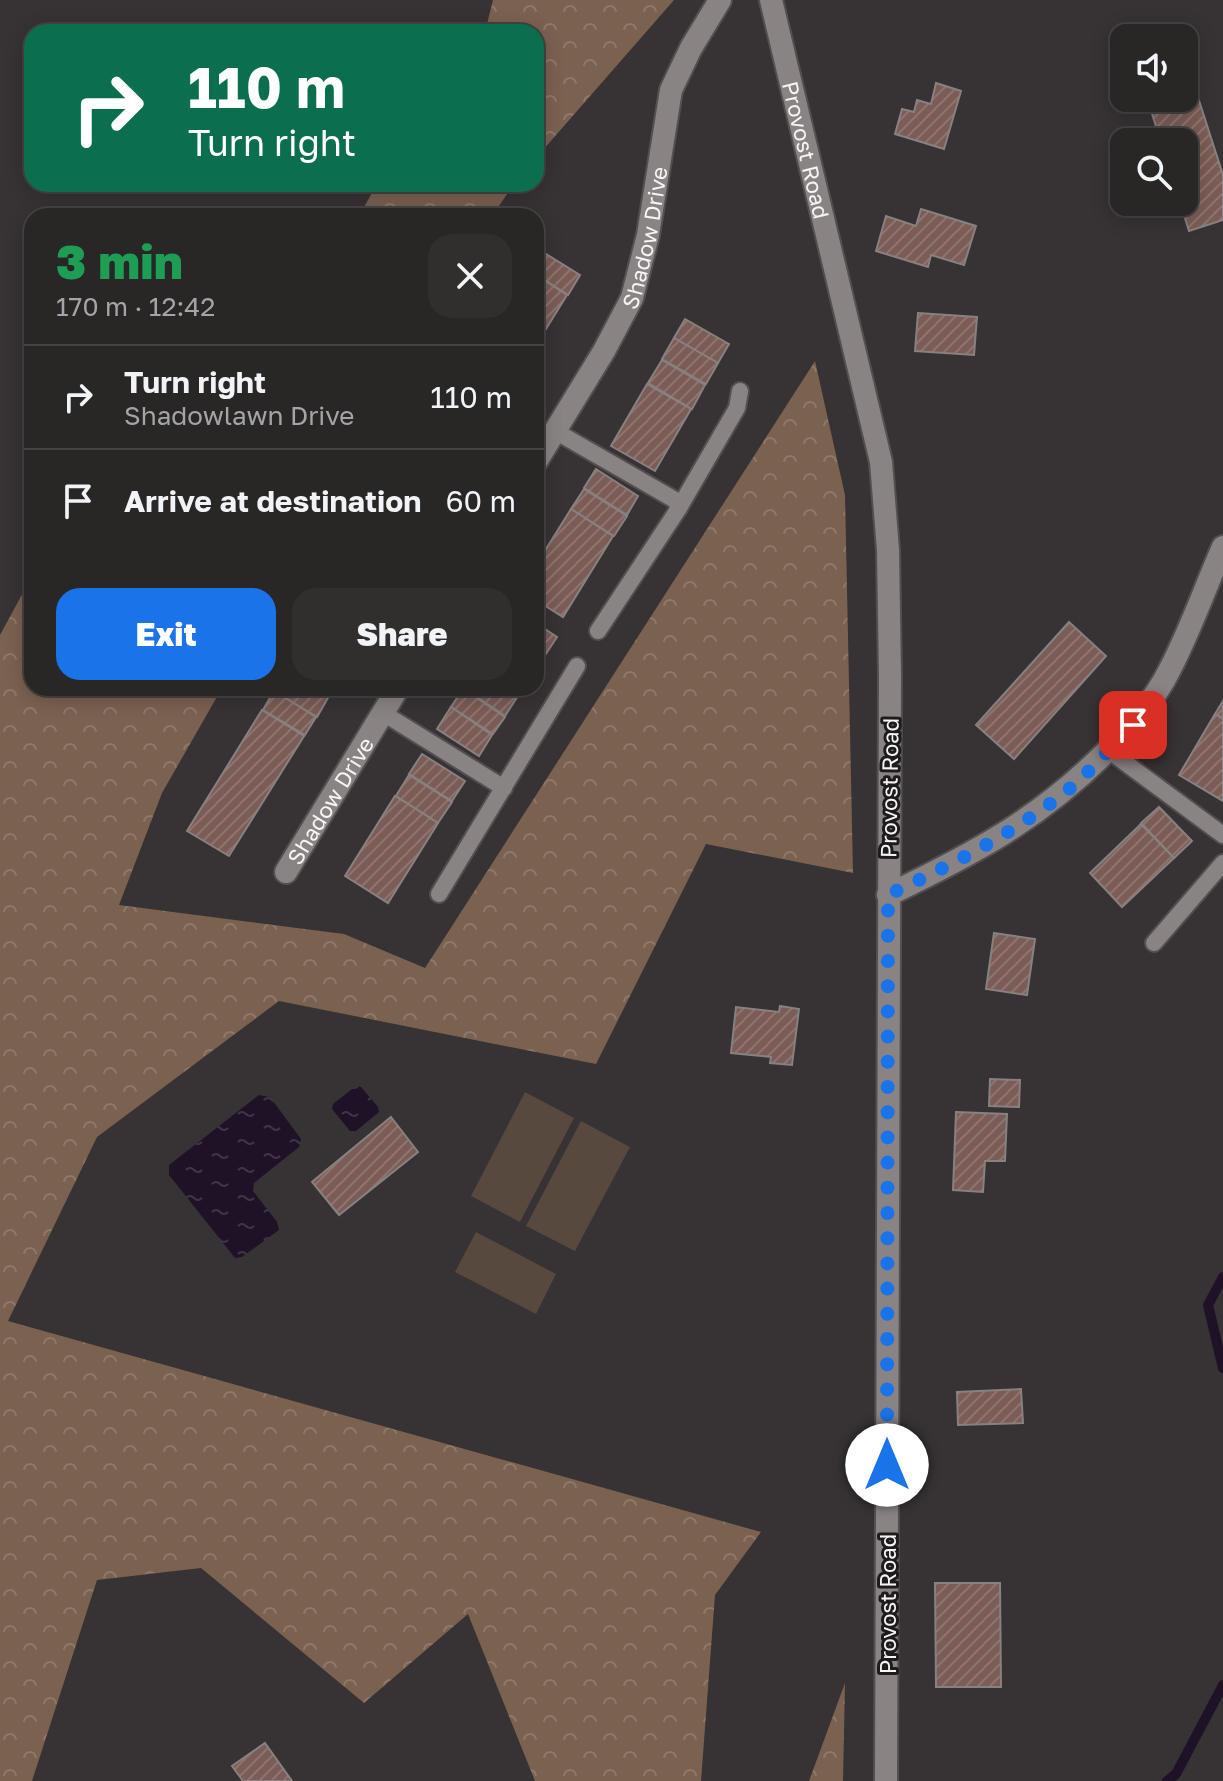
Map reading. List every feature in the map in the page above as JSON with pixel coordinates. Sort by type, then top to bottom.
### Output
[{"type":"street","name":"Shadow Drive","points":[[544,449],[604,351],[632,298],[648,235],[671,90],[691,48],[720,0]]},
{"type":"street","name":"Provost Road","points":[[771,0],[881,462],[888,550],[886,1781]]},
{"type":"street","points":[[888,895],[966,858],[1024,822],[1070,788],[1133,725],[1169,673],[1223,547]]},
{"type":"street","name":"Shadow Drive","points":[[286,872],[393,696]]},
{"type":"lane","points":[[598,631],[679,508],[737,408],[740,391]]},
{"type":"lane","points":[[555,431],[675,500],[679,508]]},
{"type":"lane","points":[[439,894],[577,666]]},
{"type":"lane","points":[[383,713],[504,788]]},
{"type":"lane","points":[[1108,750],[1223,835]]},
{"type":"lane","points":[[1154,943],[1223,863]]},
{"type":"green space","points":[[493,0],[674,0],[544,149],[544,24],[487,24]]},
{"type":"green space","points":[[372,192],[508,192],[498,208],[364,208]]},
{"type":"green space","points":[[815,361],[845,495],[853,873],[706,844],[596,1064],[279,1001],[97,1137],[8,1321],[761,1532],[715,1595],[701,1781],[535,1781],[468,1614],[364,1703],[201,1568],[97,1580],[32,1781],[0,1781],[0,635],[24,591],[24,696],[217,696],[162,793],[119,905],[344,934],[425,968]]},
{"type":"green space","points":[[845,1683],[843,1781],[809,1781]]},
{"type":"shaded area","points":[[525,1092],[574,1118],[520,1222],[471,1196]]},
{"type":"shaded area","points":[[581,1121],[630,1147],[575,1251],[526,1226]]},
{"type":"shaded area","points":[[476,1232],[556,1274],[536,1314],[455,1272]]},
{"type":"water","points":[[356,1086],[361,1087],[379,1112],[356,1131],[350,1131],[332,1109],[333,1104]]},
{"type":"water","points":[[259,1095],[270,1097],[301,1139],[299,1147],[254,1183],[253,1191],[277,1222],[279,1230],[242,1257],[235,1258],[169,1175],[169,1165]]},
{"type":"building","points":[[936,83],[961,91],[944,149],[895,134],[902,109],[914,112],[917,100],[931,104]]},
{"type":"building","points":[[1198,97],[1223,175],[1223,220],[1189,231],[1184,216],[1198,216],[1198,128],[1157,128],[1151,112],[1198,112]]},
{"type":"building","points":[[921,209],[976,226],[964,265],[931,255],[928,267],[876,251],[886,216],[916,226]]},
{"type":"building","points":[[544,253],[580,275],[568,295],[544,279]]},
{"type":"building","points":[[544,280],[567,295],[544,332]]},
{"type":"building","points":[[918,313],[977,317],[974,355],[915,351]]},
{"type":"building","points":[[685,319],[729,344],[718,363],[674,338]]},
{"type":"building","points":[[674,338],[718,363],[706,384],[662,359]]},
{"type":"building","points":[[662,360],[705,385],[692,409],[648,383]]},
{"type":"building","points":[[647,384],[691,409],[655,471],[611,446]]},
{"type":"building","points":[[596,469],[638,496],[627,515],[584,488]]},
{"type":"building","points":[[584,489],[627,516],[614,536],[571,509]]},
{"type":"building","points":[[571,509],[613,536],[563,617],[544,605],[544,552]]},
{"type":"building","points":[[1069,622],[1106,656],[1014,759],[976,725]]},
{"type":"building","points":[[544,628],[557,637],[544,657]]},
{"type":"building","points":[[271,696],[282,696],[316,717],[305,735],[263,710]]},
{"type":"building","points":[[282,696],[329,696],[317,717]]},
{"type":"building","points":[[458,696],[474,696],[505,717],[493,734],[451,707]]},
{"type":"building","points":[[476,696],[518,696],[505,716]]},
{"type":"building","points":[[1223,701],[1223,718],[1215,714]]},
{"type":"building","points":[[451,707],[492,735],[479,756],[437,729]]},
{"type":"building","points":[[262,710],[304,736],[229,856],[187,831]]},
{"type":"building","points":[[1215,714],[1223,719],[1223,801],[1179,775]]},
{"type":"building","points":[[422,754],[465,781],[452,801],[409,774]]},
{"type":"building","points":[[409,775],[452,802],[438,823],[396,796]]},
{"type":"building","points":[[395,796],[438,823],[388,903],[345,876]]},
{"type":"building","points":[[1159,807],[1192,841],[1174,858],[1141,823]]},
{"type":"building","points":[[1141,824],[1174,858],[1122,907],[1090,873]]},
{"type":"building","points":[[994,933],[1035,939],[1027,995],[986,989]]},
{"type":"building","points":[[780,1006],[799,1009],[792,1065],[770,1063],[771,1057],[731,1053],[736,1007],[779,1012]]},
{"type":"building","points":[[990,1079],[1020,1080],[1019,1107],[989,1106]]},
{"type":"building","points":[[956,1112],[1007,1114],[1005,1161],[985,1161],[983,1192],[953,1190]]},
{"type":"building","points":[[391,1117],[418,1152],[339,1215],[312,1182]]},
{"type":"building","points":[[1021,1389],[1023,1423],[958,1425],[957,1392]]},
{"type":"building","points":[[935,1583],[1000,1583],[1001,1687],[936,1687]]},
{"type":"building","points":[[265,1743],[292,1781],[243,1781],[232,1766]]},
{"type":"waterway","points":[[1223,1277],[1208,1305],[1223,1368]]},
{"type":"waterway","points":[[1167,1781],[1176,1774],[1223,1685]]},
{"type":"route","points":[[887,1465],[888,895],[966,858],[1024,822],[1070,788],[1133,725]]}]
